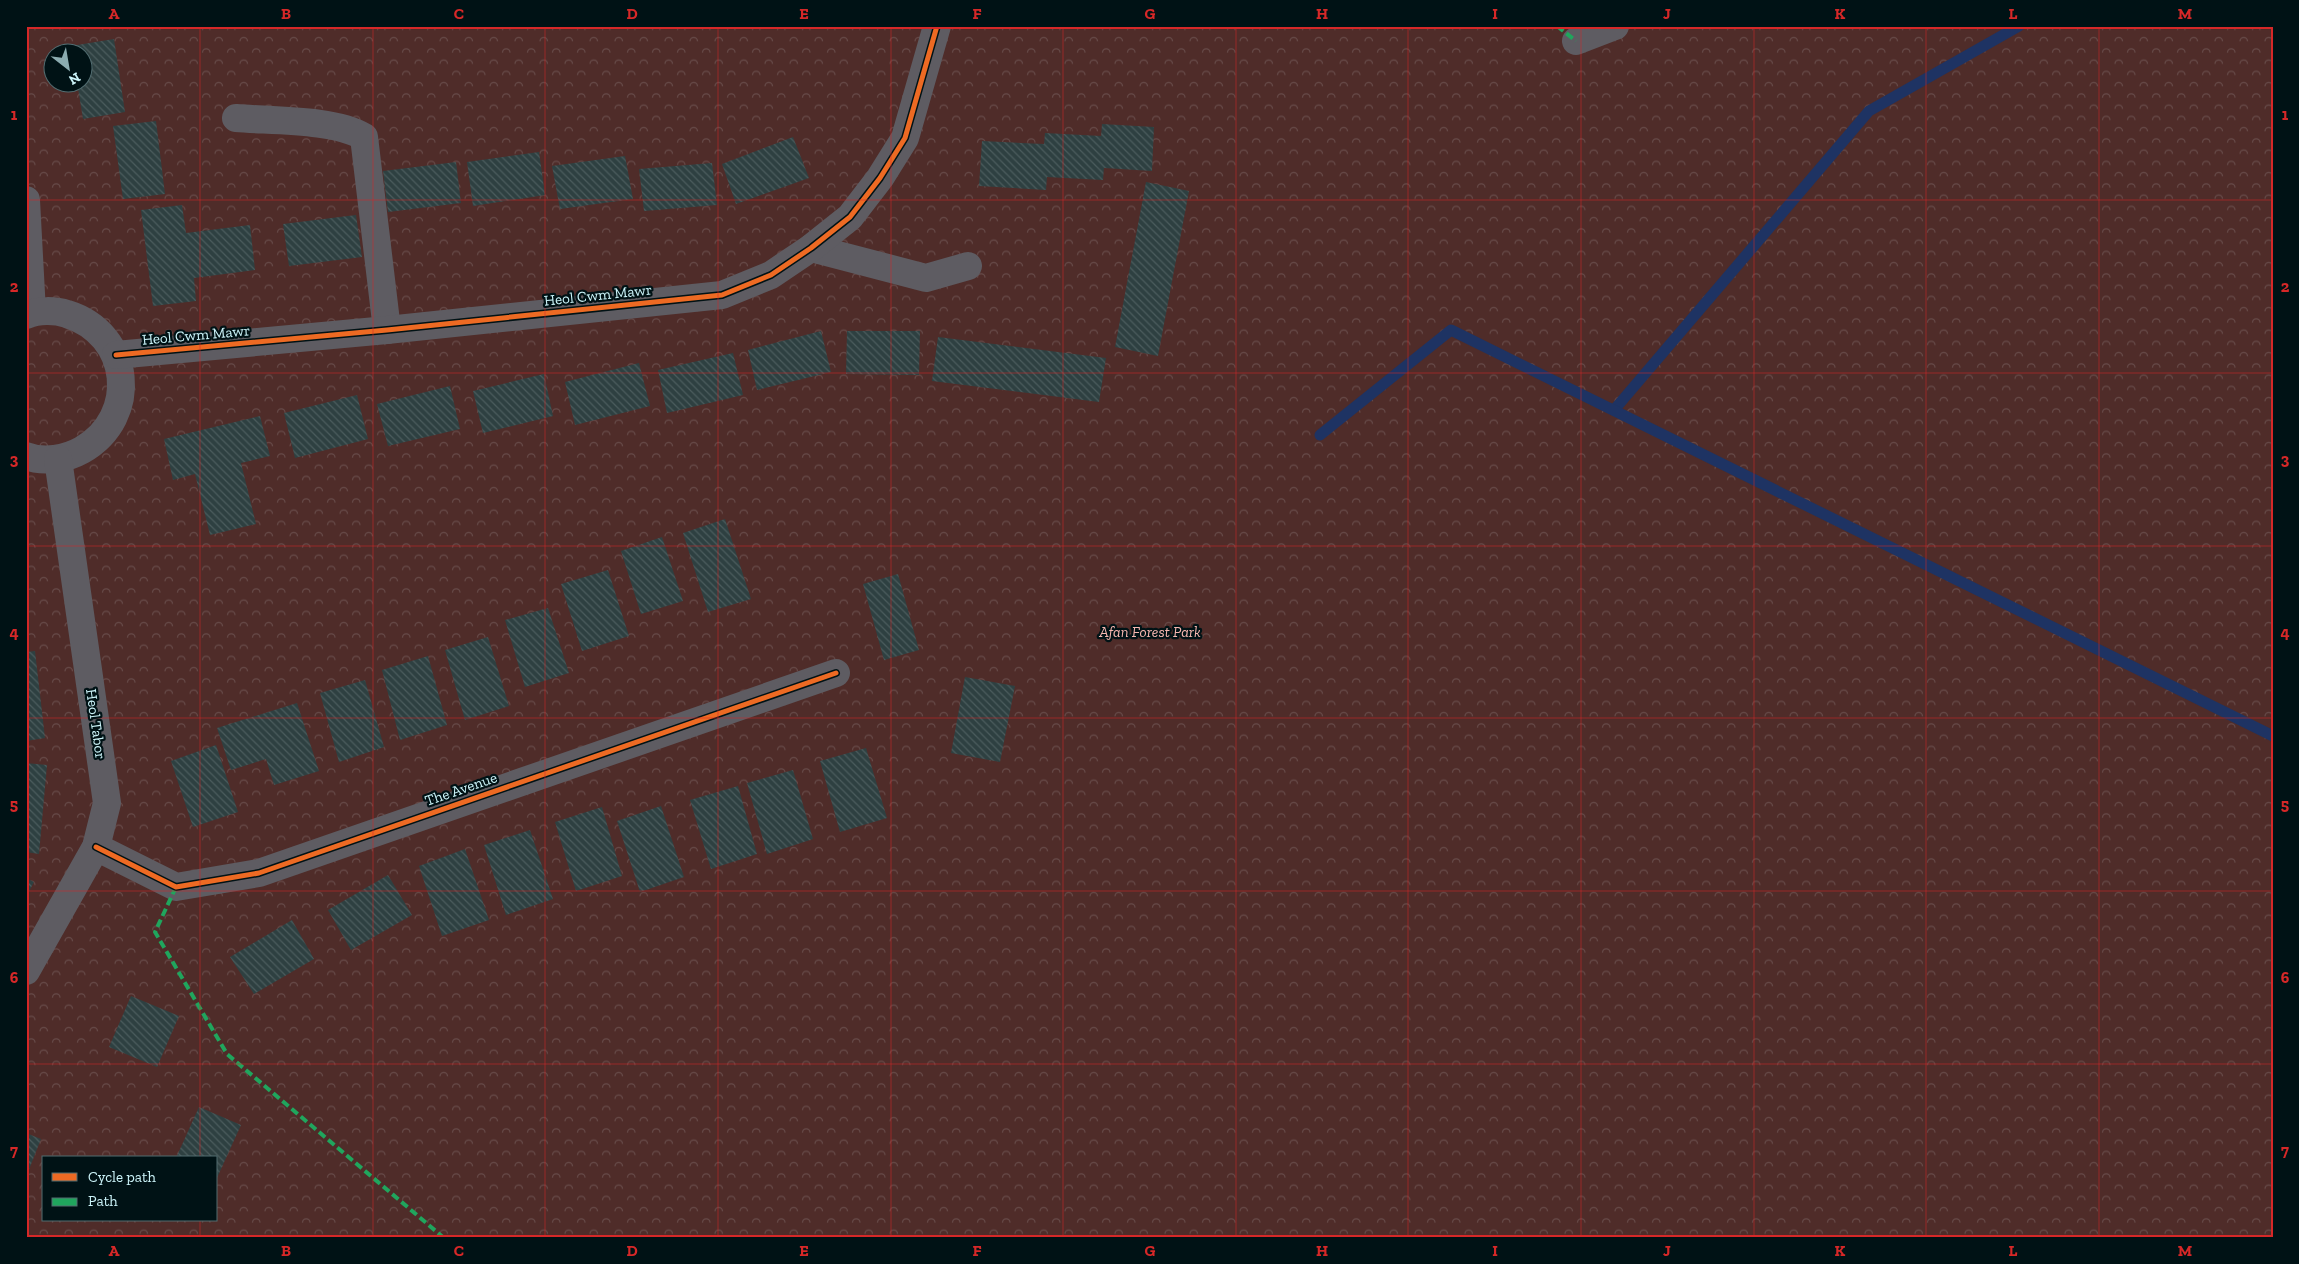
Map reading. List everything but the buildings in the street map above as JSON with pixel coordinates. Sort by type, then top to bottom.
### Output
[{"type":"street","name":"Heol Cwm Mawr","points":[[116,355],[388,330],[722,295],[771,275],[811,248],[850,216],[880,178],[905,138],[937,26]]},
{"type":"street","points":[[1576,41],[1615,26]]},
{"type":"street","points":[[236,118],[320,124],[357,132],[364,137],[388,330]]},
{"type":"street","points":[[26,200],[29,314],[58,311],[82,319],[99,331],[116,355],[122,380],[119,406],[112,422],[95,442],[72,455],[58,459],[26,456]]},
{"type":"street","points":[[811,248],[926,278],[968,266]]},
{"type":"street","name":"Heol Tabor","points":[[26,971],[96,847],[107,803],[58,459]]},
{"type":"street","name":"The Avenue","points":[[96,847],[176,887],[259,873],[836,673]]},
{"type":"green space","name":"Afan Forest Park","points":[[26,26],[2273,26],[2273,1238],[26,1238]]},
{"type":"waterway","points":[[1614,410],[1869,111],[2019,26]]},
{"type":"waterway","points":[[1320,435],[1451,330],[2273,736]]},
{"type":"marked path","points":[[1557,26],[1576,41]]},
{"type":"marked path","points":[[176,887],[155,932],[227,1054],[444,1238]]},
{"type":"cycle path","points":[[116,355],[387,330],[722,295],[771,275],[811,248],[850,217],[880,178],[905,138],[937,26]]},
{"type":"cycle path","points":[[96,847],[176,887],[259,873],[836,673]]}]
